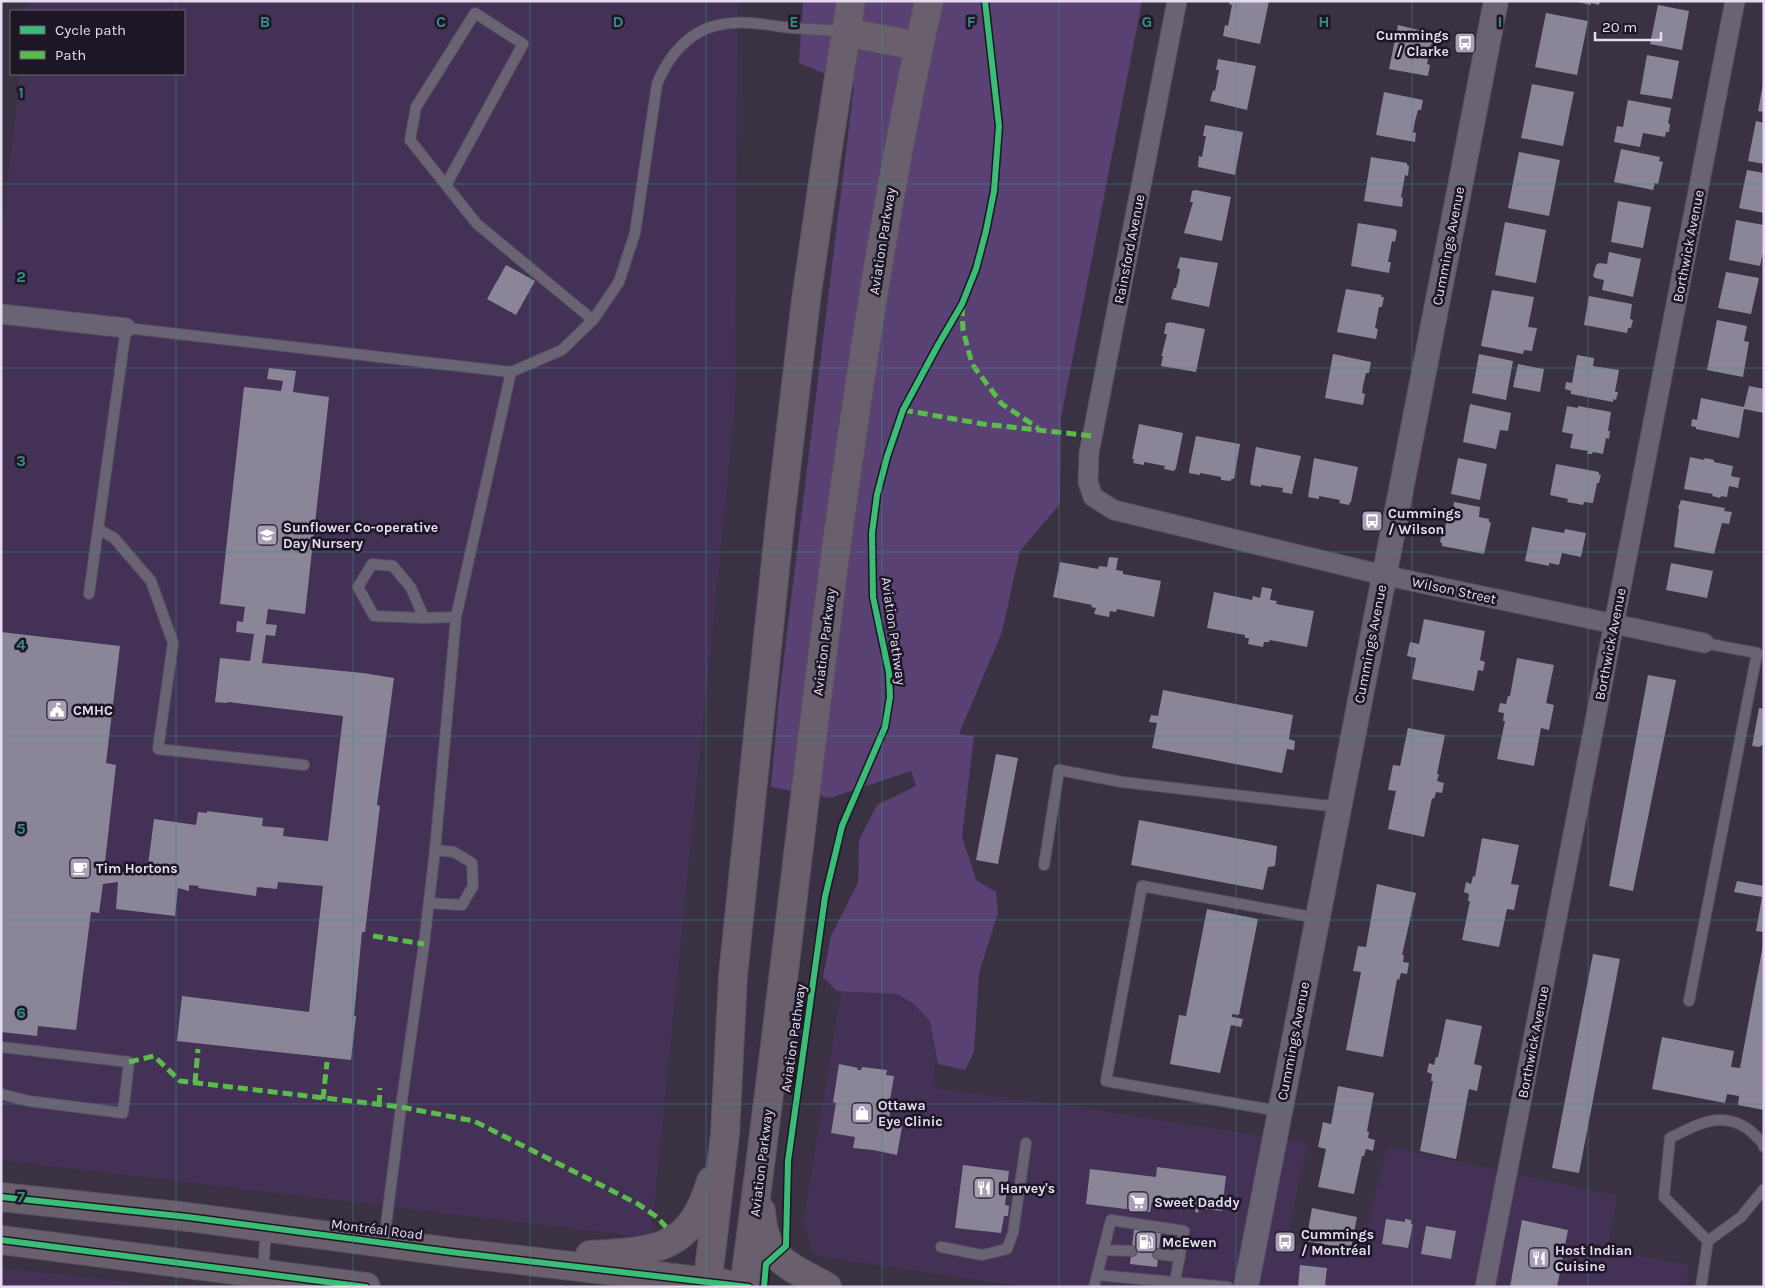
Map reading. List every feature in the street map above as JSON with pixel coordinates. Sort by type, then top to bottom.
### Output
[{"type":"main road","points":[[708,1284],[725,1134],[733,976],[778,541],[806,300],[851,1]]},
{"type":"main road","name":"Aviation Parkway","points":[[744,1286],[759,1181],[820,674],[859,381],[892,182],[928,1]]},
{"type":"main road","points":[[845,32],[918,46]]},
{"type":"main road","points":[[516,1259],[640,1252],[659,1247],[676,1239],[686,1230],[702,1206],[725,1134]]},
{"type":"main road","points":[[759,1181],[763,1233],[775,1256],[827,1287]]},
{"type":"main road","name":"Montréal Road","points":[[1,1197],[188,1217],[708,1284],[750,1287]]},
{"type":"main road","points":[[1,1240],[262,1280],[366,1287]]},
{"type":"street","name":"Rainsford Avenue","points":[[1092,497],[1088,482],[1089,453],[1178,1]]},
{"type":"street","name":"Cummings Avenue","points":[[1246,1287],[1496,1]]},
{"type":"street","name":"Borthwick Avenue","points":[[1485,1287],[1735,1]]},
{"type":"street","points":[[1,314],[126,328]]},
{"type":"street","name":"Wilson Street","points":[[1092,497],[1114,510],[1383,575],[1704,643]]},
{"type":"lane","points":[[446,186],[523,44],[475,13],[416,107],[410,140],[446,186],[477,224],[593,320]]},
{"type":"lane","points":[[89,594],[126,328],[511,372],[562,350],[593,320],[619,282],[635,233],[657,84],[672,54],[685,42],[700,33],[716,25],[734,22],[845,32]]},
{"type":"lane","points":[[384,1243],[429,903],[456,617],[511,372]]},
{"type":"lane","points":[[98,529],[114,538],[151,581],[173,643],[158,749],[304,764]]},
{"type":"lane","points":[[424,618],[411,588],[393,566],[372,564],[358,586],[374,616],[424,618],[456,617]]},
{"type":"lane","points":[[1689,1001],[1757,653],[1704,643]]},
{"type":"lane","points":[[1044,865],[1059,770],[1122,782],[1338,807]]},
{"type":"lane","points":[[429,903],[462,905],[473,886],[472,862],[454,852],[435,850]]},
{"type":"lane","points":[[1279,1111],[1106,1081],[1142,886],[1317,918]]},
{"type":"lane","points":[[1,1047],[129,1062],[123,1113],[29,1100],[1,1094]]},
{"type":"lane","points":[[1708,1241],[1664,1197],[1670,1138],[1706,1121],[1728,1121],[1745,1127],[1764,1146]]},
{"type":"lane","points":[[941,1247],[982,1255],[1007,1249],[1013,1233],[1026,1143]]},
{"type":"lane","points":[[1702,1287],[1708,1241],[1741,1217],[1764,1189]]},
{"type":"lane","points":[[1094,1287],[1110,1220],[1184,1231],[1175,1285]]},
{"type":"lane","points":[[262,1280],[266,1227]]},
{"type":"lane","points":[[1103,1250],[1132,1251]]},
{"type":"lane","points":[[1158,1254],[1180,1257]]},
{"type":"lane","points":[[1097,1275],[1175,1285],[1228,1287]]},
{"type":"shaded area","points":[[28,1],[738,2],[735,408],[651,1238],[1,1160],[1,237],[20,75],[185,75],[185,10],[27,10]]},
{"type":"shaded area","points":[[803,1],[1142,1],[1061,418],[1060,504],[1020,551],[1002,632],[959,734],[974,736],[962,836],[976,880],[996,892],[998,913],[979,973],[974,1052],[965,1070],[938,1064],[930,1021],[915,1005],[898,994],[837,991],[823,977],[831,936],[858,883],[859,840],[877,805],[916,786],[911,771],[830,798],[771,787],[779,698],[854,86],[799,63]]},
{"type":"shaded area","points":[[842,985],[940,999],[933,1088],[1070,1106],[1308,1143],[1286,1243],[1360,1257],[1387,1146],[1618,1196],[1607,1250],[1689,1265],[1686,1287],[1025,1287],[816,1256],[803,1223]]},
{"type":"shaded area","points":[[1,1268],[172,1287],[1,1287]]},
{"type":"building","points":[[1230,1],[1269,1],[1260,44],[1223,36],[1225,25],[1228,26],[1232,5],[1229,4]]},
{"type":"building","points":[[1574,1],[1600,1],[1599,5],[1591,3],[1591,5]]},
{"type":"building","points":[[1658,5],[1689,11],[1682,50],[1650,44]]},
{"type":"building","points":[[1546,13],[1588,21],[1577,75],[1535,67]]},
{"type":"building","points":[[1398,25],[1435,34],[1427,64],[1430,65],[1428,76],[1389,69]]},
{"type":"building","points":[[1647,55],[1679,61],[1672,99],[1640,94]]},
{"type":"building","points":[[1218,59],[1256,66],[1247,110],[1210,101],[1213,90],[1215,91],[1219,70],[1216,70]]},
{"type":"building","points":[[1532,84],[1574,92],[1563,146],[1521,138]]},
{"type":"building","points":[[1764,84],[1764,112],[1758,111]]},
{"type":"building","points":[[1384,92],[1423,100],[1421,110],[1418,110],[1415,121],[1413,132],[1416,133],[1415,142],[1376,135]]},
{"type":"building","points":[[1628,100],[1671,108],[1668,123],[1670,124],[1669,132],[1666,132],[1665,137],[1643,133],[1640,147],[1614,142],[1617,126],[1623,127]]},
{"type":"building","points":[[1756,121],[1764,123],[1764,164],[1748,161]]},
{"type":"building","points":[[1205,125],[1243,132],[1235,175],[1198,167],[1199,156],[1202,157],[1206,136],[1203,136]]},
{"type":"building","points":[[1621,149],[1660,157],[1659,161],[1663,162],[1658,184],[1655,183],[1653,190],[1614,182]]},
{"type":"building","points":[[1519,152],[1560,160],[1549,216],[1508,208]]},
{"type":"building","points":[[1371,157],[1407,163],[1409,166],[1408,176],[1405,175],[1401,197],[1403,198],[1402,207],[1364,201]]},
{"type":"building","points":[[1747,170],[1764,173],[1764,213],[1739,208]]},
{"type":"building","points":[[1192,191],[1231,197],[1222,241],[1184,233],[1193,202],[1190,202]]},
{"type":"building","points":[[1618,201],[1651,207],[1643,248],[1611,242]]},
{"type":"building","points":[[1736,220],[1764,225],[1764,248],[1760,266],[1729,260]]},
{"type":"building","points":[[1505,222],[1546,230],[1536,283],[1495,275]]},
{"type":"building","points":[[1358,223],[1397,231],[1395,242],[1392,241],[1388,262],[1391,262],[1389,273],[1351,266]]},
{"type":"building","points":[[1609,252],[1641,259],[1633,297],[1602,290],[1604,280],[1593,276],[1596,265],[1599,263],[1607,264]]},
{"type":"building","points":[[1180,257],[1218,263],[1209,307],[1171,299],[1178,280],[1180,269],[1177,268]]},
{"type":"building","points":[[506,265],[535,281],[516,315],[487,299]]},
{"type":"building","points":[[1726,272],[1759,278],[1751,314],[1718,308]]},
{"type":"building","points":[[1346,289],[1382,295],[1381,297],[1384,297],[1382,307],[1379,307],[1375,328],[1378,329],[1376,339],[1337,332]]},
{"type":"building","points":[[1492,290],[1534,297],[1528,327],[1537,328],[1532,351],[1524,350],[1523,354],[1481,346]]},
{"type":"building","points":[[1589,296],[1632,304],[1630,319],[1633,320],[1631,328],[1628,328],[1627,333],[1584,325]]},
{"type":"building","points":[[1717,320],[1747,326],[1744,341],[1749,342],[1743,377],[1707,370]]},
{"type":"building","points":[[1166,323],[1205,329],[1196,372],[1161,366],[1163,356],[1161,356],[1167,334],[1164,334]]},
{"type":"building","points":[[1333,354],[1371,362],[1369,373],[1366,373],[1363,386],[1362,393],[1365,394],[1363,405],[1325,398]]},
{"type":"building","points":[[1479,354],[1513,361],[1506,400],[1472,393]]},
{"type":"building","points":[[1577,355],[1594,358],[1593,366],[1619,370],[1615,392],[1618,392],[1616,400],[1613,399],[1613,402],[1571,394],[1571,391],[1565,389],[1566,382],[1572,383]]},
{"type":"building","points":[[1518,364],[1544,369],[1540,392],[1513,387]]},
{"type":"building","name":"CMHC","points":[[269,368],[296,371],[293,392],[329,397],[305,614],[268,609],[266,624],[277,625],[275,636],[266,635],[262,663],[394,678],[377,805],[380,806],[365,932],[362,932],[351,1060],[177,1041],[182,996],[309,1012],[323,886],[278,882],[277,889],[257,887],[256,896],[198,888],[199,886],[189,885],[189,891],[178,888],[175,916],[116,909],[118,882],[103,884],[99,913],[91,912],[76,1030],[38,1026],[37,1036],[1,1032],[1,632],[120,646],[106,763],[116,765],[104,871],[147,873],[154,819],[196,825],[198,812],[207,813],[207,811],[263,818],[262,826],[284,828],[283,836],[328,841],[343,716],[215,702],[220,658],[250,661],[254,634],[236,632],[237,621],[243,622],[245,607],[220,604],[244,387],[281,391],[283,381],[267,379]]},
{"type":"building","points":[[1749,386],[1764,389],[1764,413],[1744,409],[1739,438],[1696,429],[1696,427],[1691,426],[1692,419],[1697,420],[1701,398],[1744,407]]},
{"type":"building","points":[[1470,404],[1511,413],[1508,431],[1500,430],[1496,449],[1463,442]]},
{"type":"building","points":[[1567,406],[1611,412],[1608,431],[1610,431],[1609,439],[1606,438],[1603,454],[1593,452],[1592,454],[1587,454],[1588,451],[1570,448],[1573,434],[1562,432]]},
{"type":"building","points":[[1139,424],[1183,433],[1174,471],[1164,469],[1165,466],[1144,462],[1144,465],[1133,463],[1134,459],[1132,459]]},
{"type":"building","points":[[1196,436],[1240,444],[1234,479],[1231,479],[1231,481],[1221,480],[1221,477],[1189,473]]},
{"type":"building","points":[[1256,447],[1301,456],[1292,494],[1282,492],[1283,488],[1251,485]]},
{"type":"building","points":[[1690,457],[1704,460],[1705,458],[1733,466],[1731,476],[1740,478],[1738,488],[1729,486],[1727,497],[1721,496],[1720,498],[1712,496],[1713,494],[1684,489]]},
{"type":"building","points":[[1314,458],[1358,467],[1349,505],[1339,503],[1340,500],[1319,496],[1319,499],[1308,497]]},
{"type":"building","points":[[1458,458],[1487,464],[1480,500],[1451,494]]},
{"type":"building","points":[[1556,464],[1599,472],[1599,475],[1601,475],[1599,483],[1597,483],[1593,503],[1584,502],[1583,505],[1567,502],[1568,499],[1550,495]]},
{"type":"building","points":[[1681,500],[1725,508],[1724,511],[1732,512],[1729,524],[1722,523],[1714,554],[1674,547],[1678,508]]},
{"type":"building","points":[[1454,502],[1480,507],[1479,517],[1489,519],[1491,523],[1484,554],[1442,546],[1440,542],[1442,532],[1444,533],[1448,514],[1452,515]]},
{"type":"building","points":[[1532,527],[1564,533],[1565,529],[1586,533],[1581,557],[1562,553],[1559,565],[1549,563],[1549,566],[1525,561]]},
{"type":"building","points":[[1109,557],[1118,558],[1116,570],[1123,571],[1123,574],[1161,581],[1154,617],[1117,609],[1116,612],[1110,611],[1109,617],[1094,614],[1096,608],[1091,607],[1092,605],[1053,597],[1060,562],[1098,569],[1099,566],[1107,567]]},
{"type":"building","points":[[1671,563],[1713,571],[1707,598],[1666,590]]},
{"type":"building","points":[[1262,587],[1272,589],[1270,600],[1277,601],[1276,604],[1314,611],[1307,647],[1270,640],[1269,642],[1264,642],[1263,647],[1248,644],[1249,638],[1245,638],[1245,635],[1207,628],[1214,592],[1252,600],[1253,596],[1260,598]]},
{"type":"building","points":[[1424,619],[1485,631],[1480,660],[1485,662],[1483,671],[1478,670],[1474,691],[1412,679],[1416,658],[1407,656],[1410,642],[1419,644]]},
{"type":"building","points":[[1517,658],[1554,665],[1546,703],[1554,705],[1549,730],[1541,728],[1534,766],[1497,759],[1505,721],[1503,721],[1504,713],[1498,712],[1500,703],[1506,704],[1508,696],[1510,696]]},
{"type":"building","points":[[1648,675],[1676,680],[1633,891],[1609,886]]},
{"type":"building","points":[[1163,690],[1293,715],[1289,739],[1295,741],[1294,750],[1287,749],[1282,773],[1152,748],[1157,723],[1149,722],[1151,715],[1158,716]]},
{"type":"building","points":[[1759,708],[1764,709],[1764,744],[1759,747],[1752,746]]},
{"type":"building","points":[[1408,728],[1445,735],[1437,774],[1439,774],[1437,781],[1444,783],[1442,793],[1436,792],[1434,799],[1432,798],[1424,837],[1388,829],[1396,791],[1388,790],[1393,765],[1400,766]]},
{"type":"building","points":[[996,754],[1018,758],[998,864],[976,860]]},
{"type":"building","points":[[1139,820],[1277,846],[1275,866],[1268,867],[1263,890],[1131,865]]},
{"type":"building","points":[[1482,838],[1519,845],[1511,884],[1519,885],[1514,910],[1507,909],[1499,947],[1462,940],[1470,901],[1468,901],[1469,894],[1464,892],[1466,882],[1471,884],[1473,876],[1475,877]]},
{"type":"building","points":[[1737,881],[1764,886],[1764,932],[1756,931],[1762,897],[1734,892]]},
{"type":"building","points":[[1377,884],[1416,893],[1402,955],[1404,955],[1403,962],[1409,963],[1407,974],[1401,973],[1399,980],[1397,979],[1383,1057],[1346,1050],[1361,972],[1353,971],[1358,946],[1366,947]]},
{"type":"building","points":[[1207,909],[1258,919],[1239,1015],[1232,1014],[1232,1017],[1243,1019],[1241,1027],[1231,1025],[1220,1073],[1170,1064],[1179,1015],[1186,1016]]},
{"type":"building","points":[[1763,945],[1764,1110],[1738,1105],[1739,1096],[1727,1094],[1725,1103],[1652,1089],[1662,1037],[1734,1051],[1731,1067],[1740,1068]]},
{"type":"building","points":[[1593,954],[1620,959],[1579,1173],[1552,1168]]},
{"type":"building","points":[[1446,1019],[1482,1026],[1474,1064],[1482,1066],[1477,1091],[1469,1089],[1456,1159],[1420,1151],[1433,1081],[1431,1081],[1432,1074],[1427,1072],[1429,1063],[1434,1065],[1436,1057],[1438,1057]]},
{"type":"building","name":"Ottawa Eye Clinic","points":[[839,1064],[858,1068],[857,1070],[861,1070],[862,1067],[887,1070],[886,1075],[894,1076],[889,1106],[891,1107],[889,1119],[903,1121],[897,1155],[853,1148],[855,1137],[831,1133],[836,1103],[833,1102]]},
{"type":"building","points":[[1338,1086],[1374,1093],[1367,1131],[1369,1132],[1368,1138],[1375,1140],[1373,1151],[1366,1149],[1364,1156],[1362,1156],[1354,1194],[1318,1187],[1326,1149],[1318,1147],[1323,1122],[1331,1124]]},
{"type":"building","name":"Harvey's","points":[[963,1165],[1009,1171],[1005,1205],[1009,1206],[1008,1216],[1004,1216],[1001,1233],[955,1228]]},
{"type":"building","points":[[1157,1167],[1226,1176],[1222,1211],[1199,1208],[1198,1213],[1195,1212],[1196,1207],[1152,1202],[1150,1212],[1086,1204],[1090,1169],[1156,1177]]},
{"type":"building","points":[[1312,1208],[1357,1217],[1351,1249],[1306,1241]]},
{"type":"building","points":[[1386,1219],[1405,1222],[1405,1219],[1411,1220],[1411,1224],[1413,1224],[1408,1248],[1382,1244]]},
{"type":"building","name":"Host Indian Cuisine","points":[[1522,1220],[1568,1230],[1557,1287],[1510,1287]]},
{"type":"building","points":[[1426,1226],[1456,1231],[1451,1259],[1421,1254]]},
{"type":"building","name":"McEwen","points":[[1134,1229],[1161,1232],[1157,1267],[1130,1264]]},
{"type":"building","points":[[1300,1265],[1327,1268],[1325,1285],[1333,1287],[1298,1287]]},
{"type":"marked path","points":[[962,306],[963,330],[972,364],[1002,404],[1038,428]]},
{"type":"marked path","points":[[903,410],[983,424],[1093,436]]},
{"type":"marked path","points":[[373,936],[424,944]]},
{"type":"marked path","points":[[195,1083],[198,1049]]},
{"type":"marked path","points":[[129,1062],[154,1056],[180,1081],[401,1107],[474,1121],[638,1204],[657,1217],[666,1227]]},
{"type":"marked path","points":[[323,1099],[327,1062]]},
{"type":"marked path","points":[[379,1105],[380,1088]]},
{"type":"cycle path","name":"Aviation Pathway","points":[[764,1287],[766,1264],[786,1246],[788,1161],[825,897],[842,826],[885,727],[890,697],[889,673],[873,597],[872,533],[877,495],[887,457],[903,410],[962,304],[976,269],[994,191],[999,126],[985,1]]},
{"type":"cycle path","points":[[1,1197],[188,1217],[451,1252],[749,1287]]},
{"type":"cycle path","points":[[1,1240],[366,1287]]},
{"type":"place","name":"Cummings / Clarke","points":[[1465,43]]},
{"type":"place","name":"Cummings / Wilson","points":[[1372,521]]},
{"type":"place","name":"Sunflower Co-operative Day Nursery","points":[[267,535]]},
{"type":"place","name":"CMHC","points":[[57,710]]},
{"type":"place","name":"Tim Hortons","points":[[80,868]]},
{"type":"place","name":"Ottawa Eye Clinic","points":[[862,1113]]},
{"type":"place","name":"Harvey's","points":[[984,1188]]},
{"type":"place","name":"Sweet Daddy","points":[[1138,1202]]},
{"type":"place","name":"McEwen","points":[[1146,1242]]},
{"type":"place","name":"Cummings / Montréal","points":[[1285,1242]]},
{"type":"place","name":"Host Indian Cuisine","points":[[1539,1258]]}]
